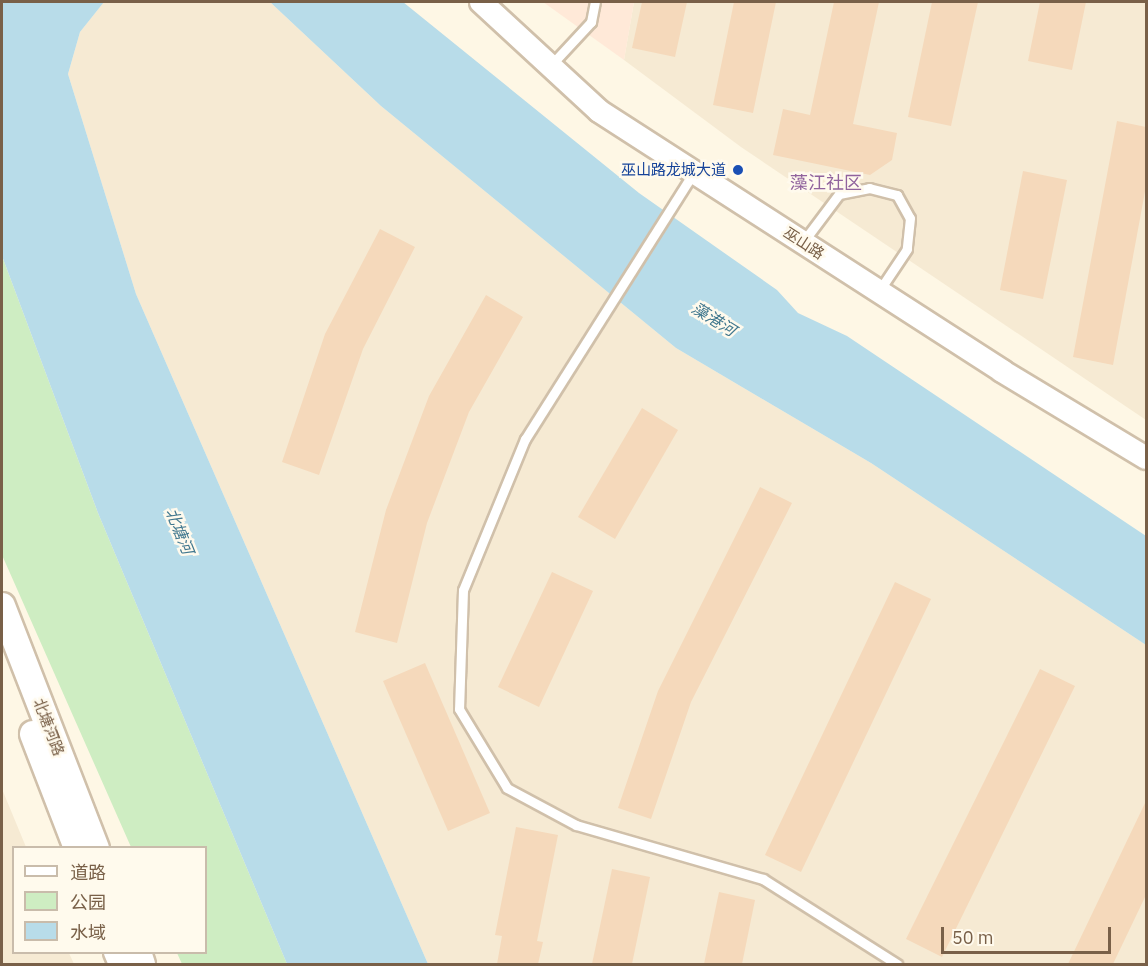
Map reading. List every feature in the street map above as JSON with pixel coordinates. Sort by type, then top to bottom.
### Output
[{"type":"main road","name":"北塘河路","points":[[2,606],[95,846]]},
{"type":"main road","name":"北塘河路","points":[[2,652],[75,846]]},
{"type":"street","name":"巫山路","points":[[481,2],[599,111],[879,291],[1146,458]]},
{"type":"lane","points":[[550,65],[591,22],[595,4],[586,2]]},
{"type":"lane","points":[[694,172],[525,439],[463,590],[459,709],[507,788],[576,825],[763,879],[897,964]]},
{"type":"lane","points":[[803,242],[839,194],[869,188],[897,195],[910,218],[907,249],[879,291]]},
{"type":"shaded area","points":[[104,2],[270,2],[381,106],[676,348],[871,463],[1146,645],[1146,964],[428,964],[136,294],[68,74],[80,32]]},
{"type":"shaded area","points":[[543,2],[634,2],[624,60]]},
{"type":"shaded area","points":[[634,2],[1146,2],[1146,420],[741,147],[624,60]]},
{"type":"shaded area","points":[[2,789],[26,846],[12,846],[12,954],[69,954],[74,964],[2,964]]},
{"type":"green space","points":[[2,256],[98,513],[287,964],[182,964],[177,954],[207,954],[207,846],[131,846],[2,555]]},
{"type":"water","name":"北塘河","points":[[2,2],[104,2],[80,32],[68,74],[136,294],[428,964],[287,964],[98,513],[2,256]]},
{"type":"water","name":"藻港河","points":[[270,2],[403,2],[639,193],[777,290],[798,313],[847,336],[1146,536],[1146,645],[871,463],[676,348],[381,106]]},
{"type":"building","points":[[642,2],[687,2],[675,57],[632,48]]},
{"type":"building","points":[[734,2],[776,2],[753,113],[713,105]]},
{"type":"building","points":[[834,2],[879,2],[853,124],[897,133],[892,160],[870,175],[773,155],[783,109],[810,115]]},
{"type":"building","points":[[932,2],[978,2],[951,126],[908,117]]},
{"type":"building","points":[[1040,2],[1086,2],[1072,70],[1028,61]]},
{"type":"building","points":[[1117,121],[1146,127],[1146,186],[1113,365],[1073,357]]},
{"type":"building","points":[[1023,171],[1067,180],[1043,299],[1000,290]]},
{"type":"building","points":[[380,229],[415,247],[363,349],[319,475],[282,462],[325,334]]},
{"type":"building","points":[[486,295],[523,317],[469,412],[427,523],[397,643],[355,632],[386,510],[429,396]]},
{"type":"building","points":[[642,408],[678,430],[615,539],[578,517]]},
{"type":"building","points":[[760,487],[792,503],[691,702],[651,819],[618,808],[658,691]]},
{"type":"building","points":[[552,572],[593,591],[539,707],[498,687]]},
{"type":"building","points":[[895,582],[931,599],[801,872],[765,855]]},
{"type":"building","points":[[425,663],[490,813],[448,831],[383,681]]},
{"type":"building","points":[[1040,669],[1075,686],[942,957],[906,939]]},
{"type":"building","points":[[1146,801],[1146,895],[1113,964],[1068,964]]},
{"type":"building","points":[[516,827],[558,835],[537,941],[543,942],[538,964],[497,964],[502,936],[495,935]]},
{"type":"building","points":[[612,869],[650,877],[632,964],[592,964]]},
{"type":"building","points":[[719,892],[755,900],[742,964],[704,964]]},
{"type":"place","name":"巫山路龙城大道","points":[[738,170]]},
{"type":"district","name":"藻江社区","points":[[826,183]]}]
